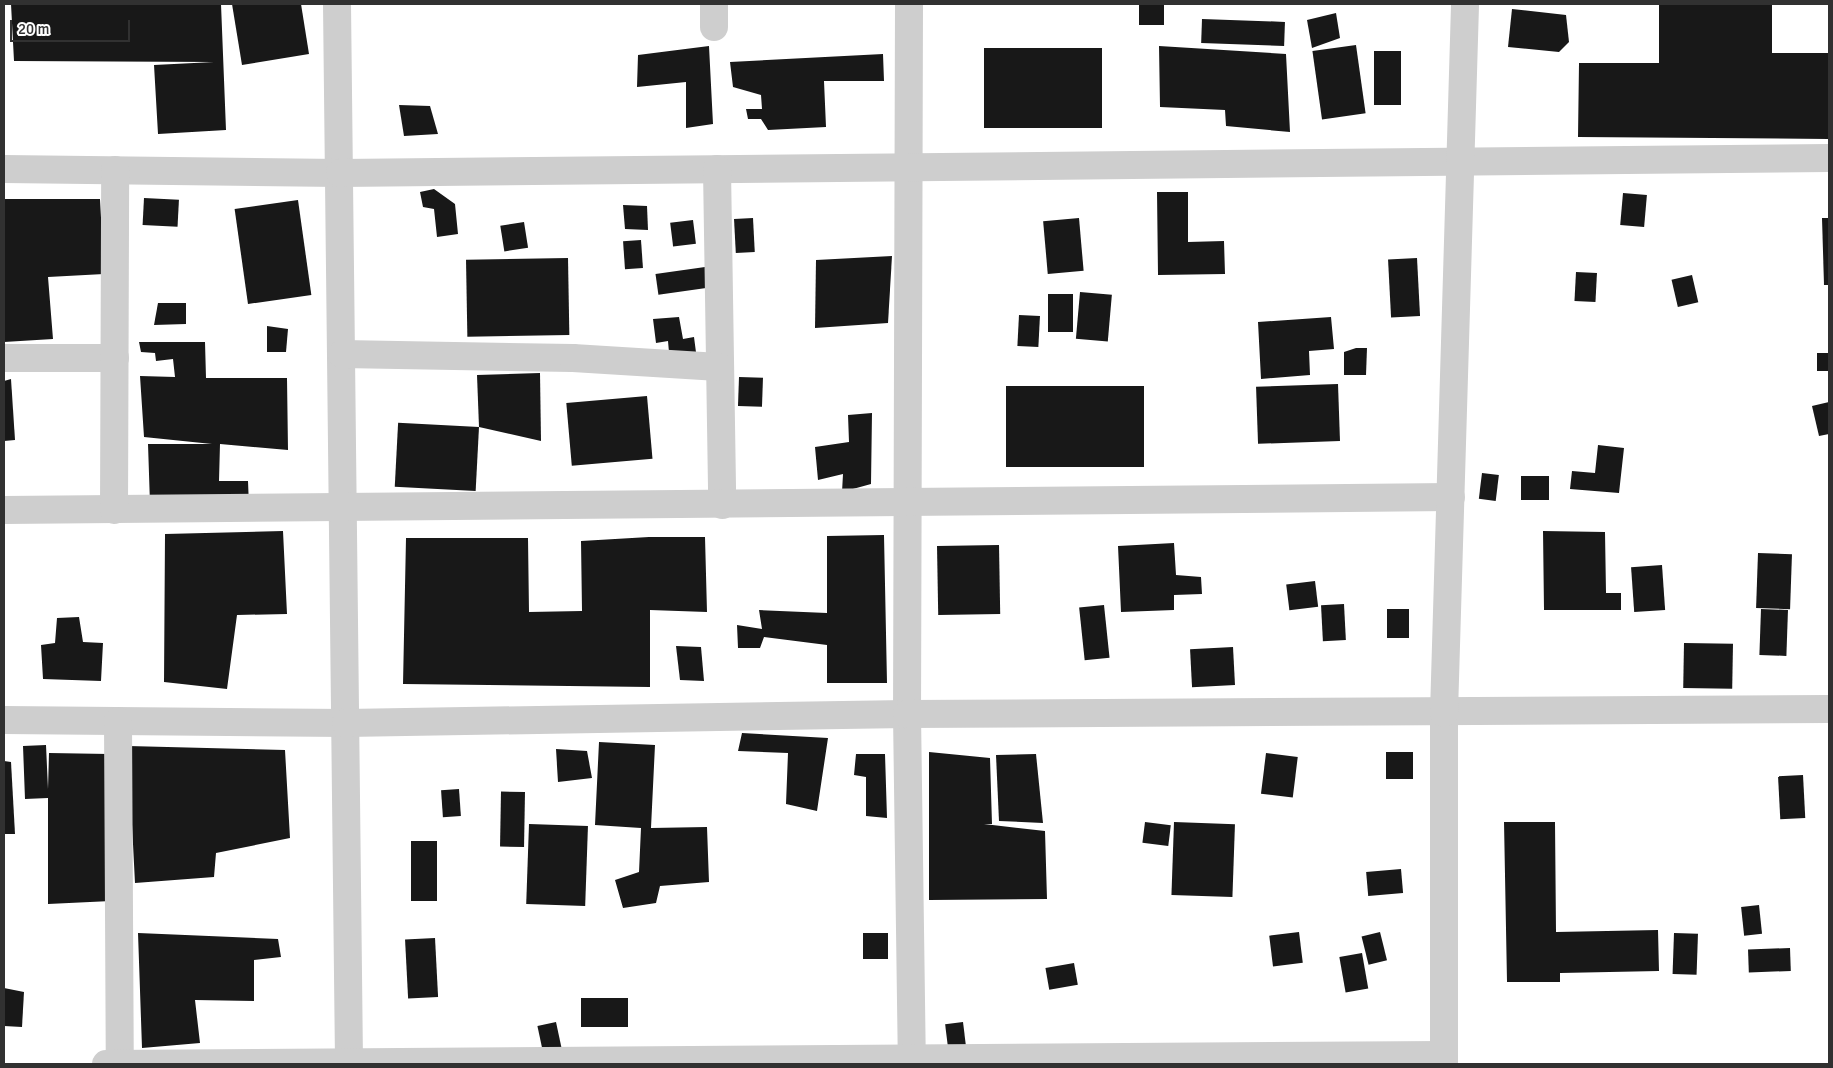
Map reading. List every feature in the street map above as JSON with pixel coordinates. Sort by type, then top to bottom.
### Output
[{"type":"street","points":[[337,4],[349,1062]]},
{"type":"street","points":[[909,4],[907,714],[912,1062]]},
{"type":"street","points":[[106,1064],[1444,1060],[1444,714],[1465,4]]},
{"type":"street","points":[[4,168],[340,173],[1829,158]]},
{"type":"street","points":[[717,169],[722,505]]},
{"type":"street","points":[[114,510],[115,170]]},
{"type":"street","points":[[342,354],[573,358],[719,367]]},
{"type":"street","points":[[4,358],[114,358]]},
{"type":"street","points":[[4,510],[114,510],[344,505],[908,504],[1451,497]]},
{"type":"street","points":[[4,720],[346,724],[907,714],[1444,714],[1829,709]]},
{"type":"street","points":[[118,721],[120,1064]]},
{"type":"building","points":[[11,4],[221,4],[226,130],[158,134],[154,65],[214,62],[14,61]]},
{"type":"building","points":[[232,4],[301,4],[309,54],[242,65]]},
{"type":"building","points":[[1139,4],[1164,4],[1164,25],[1139,25]]},
{"type":"building","points":[[1659,4],[1772,4],[1772,53],[1829,53],[1829,139],[1578,137],[1579,63],[1659,63]]},
{"type":"building","points":[[1512,9],[1566,15],[1569,42],[1559,52],[1508,47]]},
{"type":"building","points":[[1336,13],[1340,38],[1312,48],[1307,20]]},
{"type":"building","points":[[1202,19],[1285,22],[1284,46],[1201,43]]},
{"type":"building","points":[[1356,45],[1366,113],[1322,119],[1312,51]]},
{"type":"building","points":[[709,46],[713,124],[686,128],[686,82],[637,87],[638,55]]},
{"type":"building","points":[[1159,46],[1286,54],[1290,132],[1226,126],[1225,110],[1160,107]]},
{"type":"building","points":[[984,48],[1102,48],[1102,128],[984,128]]},
{"type":"building","points":[[1374,51],[1401,51],[1401,105],[1374,105]]},
{"type":"building","points":[[883,54],[884,81],[824,81],[826,127],[768,130],[761,119],[748,119],[746,109],[762,109],[761,95],[733,87],[730,62]]},
{"type":"building","points":[[399,105],[430,106],[438,134],[404,136]]},
{"type":"building","points":[[434,189],[455,204],[458,234],[437,237],[434,209],[423,207],[420,192]]},
{"type":"building","points":[[1157,192],[1188,192],[1188,242],[1224,241],[1225,274],[1158,275]]},
{"type":"building","points":[[1623,193],[1647,195],[1644,227],[1620,225]]},
{"type":"building","points":[[144,198],[179,200],[178,227],[143,225]]},
{"type":"building","points":[[4,199],[100,199],[104,274],[48,277],[53,339],[4,342]]},
{"type":"building","points":[[298,200],[311,295],[248,304],[235,209]]},
{"type":"building","points":[[623,205],[647,206],[648,230],[625,229]]},
{"type":"building","points":[[753,218],[755,252],[736,253],[734,219]]},
{"type":"building","points":[[1079,218],[1084,271],[1048,274],[1043,221]]},
{"type":"building","points":[[1822,218],[1829,218],[1829,285],[1824,285]]},
{"type":"building","points":[[693,220],[696,244],[673,247],[670,223]]},
{"type":"building","points":[[524,222],[528,248],[504,251],[500,226]]},
{"type":"building","points":[[641,240],[643,268],[625,269],[623,241]]},
{"type":"building","points":[[892,256],[888,323],[815,328],[816,260]]},
{"type":"building","points":[[568,258],[569,335],[467,337],[466,260]]},
{"type":"building","points":[[1417,258],[1420,316],[1391,317],[1388,260]]},
{"type":"building","points":[[705,267],[708,288],[658,295],[655,274]]},
{"type":"building","points":[[1576,272],[1597,273],[1595,302],[1574,301]]},
{"type":"building","points":[[1692,275],[1698,302],[1678,307],[1672,280]]},
{"type":"building","points":[[1080,292],[1112,295],[1108,342],[1076,339]]},
{"type":"building","points":[[1048,294],[1073,294],[1073,332],[1048,332]]},
{"type":"building","points":[[158,303],[186,303],[186,324],[154,325]]},
{"type":"building","points":[[1019,315],[1040,316],[1038,347],[1017,346]]},
{"type":"building","points":[[679,317],[683,339],[694,337],[697,360],[670,364],[668,341],[656,343],[653,319]]},
{"type":"building","points":[[1331,317],[1334,349],[1309,351],[1310,375],[1261,379],[1258,322]]},
{"type":"building","points":[[267,326],[288,329],[286,352],[267,352]]},
{"type":"building","points":[[139,342],[205,342],[206,378],[287,378],[288,450],[220,444],[219,481],[248,481],[249,506],[150,504],[148,444],[212,444],[144,437],[140,376],[175,377],[173,359],[156,361],[155,353],[141,352]]},
{"type":"building","points":[[1356,348],[1367,348],[1366,375],[1344,375],[1344,352]]},
{"type":"building","points":[[1817,353],[1829,353],[1829,371],[1817,371]]},
{"type":"building","points":[[540,373],[541,441],[479,427],[477,375]]},
{"type":"building","points":[[739,377],[763,378],[762,407],[738,406]]},
{"type":"building","points":[[11,379],[15,440],[4,441],[4,381]]},
{"type":"building","points":[[1338,384],[1340,441],[1258,444],[1256,387]]},
{"type":"building","points":[[1006,386],[1144,386],[1144,467],[1006,467]]},
{"type":"building","points":[[647,396],[652,459],[572,466],[566,403]]},
{"type":"building","points":[[1829,402],[1829,434],[1819,436],[1812,406]]},
{"type":"building","points":[[872,413],[871,484],[842,492],[843,474],[818,480],[815,447],[849,442],[848,415]]},
{"type":"building","points":[[398,423],[479,427],[476,491],[395,487]]},
{"type":"building","points":[[1598,445],[1624,448],[1619,493],[1570,489],[1572,471],[1595,473]]},
{"type":"building","points":[[1482,473],[1499,475],[1496,501],[1479,499]]},
{"type":"building","points":[[1521,476],[1549,476],[1549,500],[1521,500]]},
{"type":"building","points":[[283,531],[287,614],[237,615],[227,689],[164,682],[165,534]]},
{"type":"building","points":[[1543,531],[1605,532],[1606,593],[1621,593],[1621,610],[1544,610]]},
{"type":"building","points":[[884,535],[887,683],[827,683],[827,645],[764,637],[760,648],[738,648],[737,625],[762,629],[759,610],[827,613],[827,536]]},
{"type":"building","points":[[649,537],[705,537],[707,612],[650,610],[650,687],[403,684],[406,538],[528,538],[529,612],[582,611],[581,541]]},
{"type":"building","points":[[1174,543],[1176,575],[1201,577],[1202,594],[1174,595],[1174,610],[1121,612],[1118,546]]},
{"type":"building","points":[[999,545],[1000,614],[938,615],[937,546]]},
{"type":"building","points":[[1758,553],[1792,554],[1790,609],[1756,608]]},
{"type":"building","points":[[1662,565],[1665,610],[1634,612],[1631,567]]},
{"type":"building","points":[[1315,581],[1318,607],[1289,610],[1286,585]]},
{"type":"building","points":[[1344,604],[1346,640],[1323,641],[1321,605]]},
{"type":"building","points":[[1104,605],[1110,658],[1085,660],[1079,608]]},
{"type":"building","points":[[1387,609],[1409,609],[1409,638],[1387,638]]},
{"type":"building","points":[[1761,609],[1788,610],[1786,656],[1759,655]]},
{"type":"building","points":[[79,617],[83,642],[103,643],[101,681],[43,679],[41,645],[55,643],[57,618]]},
{"type":"building","points":[[1684,643],[1733,644],[1732,689],[1683,688]]},
{"type":"building","points":[[676,646],[701,647],[704,681],[680,680]]},
{"type":"building","points":[[1233,647],[1235,685],[1192,687],[1190,649]]},
{"type":"building","points":[[742,733],[828,738],[817,811],[786,804],[788,753],[738,751]]},
{"type":"building","points":[[599,742],[655,745],[651,828],[707,827],[709,882],[660,886],[656,903],[623,908],[615,880],[639,872],[641,828],[595,825]]},
{"type":"building","points":[[46,745],[48,789],[49,753],[109,754],[111,901],[48,904],[48,798],[25,799],[23,746]]},
{"type":"building","points":[[128,746],[285,750],[290,838],[216,853],[214,877],[135,883]]},
{"type":"building","points":[[556,749],[587,751],[592,778],[558,782]]},
{"type":"building","points":[[929,752],[990,758],[992,824],[984,824],[1045,831],[1047,899],[929,900]]},
{"type":"building","points":[[1386,752],[1413,752],[1413,779],[1386,779]]},
{"type":"building","points":[[1266,753],[1298,757],[1293,798],[1261,794]]},
{"type":"building","points":[[856,754],[885,754],[887,818],[866,816],[866,777],[854,775]]},
{"type":"building","points":[[1036,754],[1043,823],[999,821],[996,755]]},
{"type":"building","points":[[4,761],[11,762],[15,834],[4,834]]},
{"type":"building","points":[[1803,775],[1805,818],[1780,819],[1778,776]]},
{"type":"building","points":[[459,789],[461,816],[443,817],[441,790]]},
{"type":"building","points":[[501,792],[525,792],[524,847],[500,847]]},
{"type":"building","points":[[1145,822],[1171,825],[1168,846],[1142,843]]},
{"type":"building","points":[[1174,822],[1235,824],[1232,897],[1171,895]]},
{"type":"building","points":[[1504,822],[1555,822],[1556,932],[1658,930],[1659,971],[1560,973],[1560,982],[1507,982]]},
{"type":"building","points":[[529,824],[588,826],[585,906],[526,904]]},
{"type":"building","points":[[411,841],[437,841],[437,901],[411,901]]},
{"type":"building","points":[[1401,869],[1403,893],[1368,896],[1366,872]]},
{"type":"building","points":[[1759,905],[1762,934],[1744,936],[1741,907]]},
{"type":"building","points":[[1299,932],[1303,963],[1273,966],[1269,936]]},
{"type":"building","points":[[1380,932],[1387,960],[1369,965],[1362,937]]},
{"type":"building","points":[[138,933],[278,939],[281,957],[254,960],[254,1001],[195,1000],[200,1043],[142,1048]]},
{"type":"building","points":[[863,933],[888,933],[888,959],[863,959]]},
{"type":"building","points":[[1674,933],[1698,934],[1697,975],[1673,974]]},
{"type":"building","points":[[435,938],[438,997],[408,998],[405,940]]},
{"type":"building","points":[[1790,948],[1791,971],[1749,972],[1748,949]]},
{"type":"building","points":[[1362,953],[1368,988],[1346,992],[1339,957]]},
{"type":"building","points":[[1074,963],[1078,985],[1049,990],[1045,968]]},
{"type":"building","points":[[4,988],[24,992],[22,1027],[4,1026]]},
{"type":"building","points":[[581,998],[628,998],[628,1027],[581,1027]]},
{"type":"building","points":[[556,1022],[562,1050],[543,1054],[537,1026]]},
{"type":"building","points":[[963,1022],[966,1048],[948,1050],[945,1024]]}]
